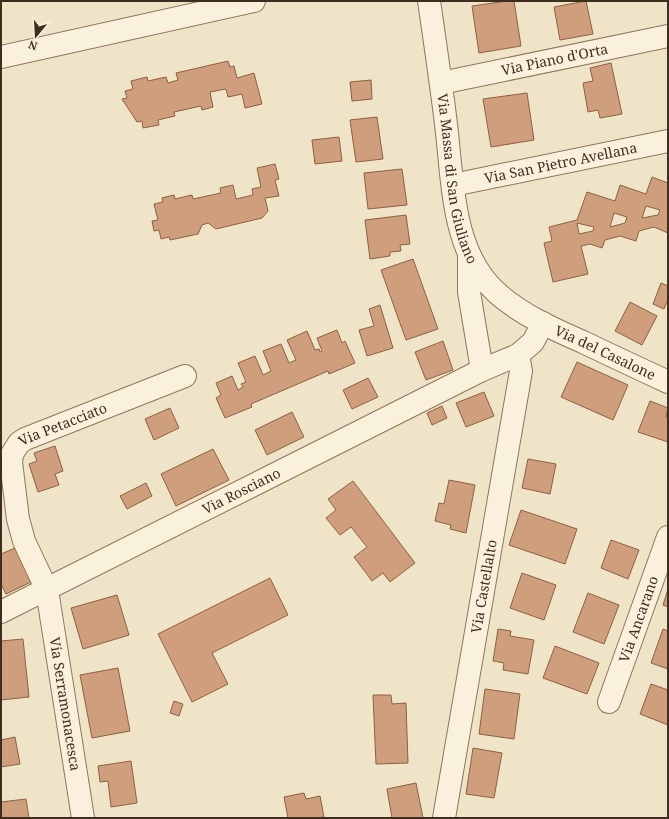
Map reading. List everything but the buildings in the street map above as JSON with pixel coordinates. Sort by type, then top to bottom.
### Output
[{"type":"street","points":[[1,57],[254,1]]},
{"type":"street","name":"Via Massa di San Giuliano","points":[[428,1],[458,224],[469,253],[477,268],[492,288],[505,299],[543,324]]},
{"type":"street","name":"Via Piano d'Orta","points":[[440,83],[668,36]]},
{"type":"street","name":"Via San Pietro Avellana","points":[[453,184],[668,141]]},
{"type":"street","points":[[469,253],[469,292],[482,370]]},
{"type":"street","name":"Via Rosciano","points":[[1,612],[482,370],[518,355],[533,342],[543,324]]},
{"type":"street","name":"Via del Casalone","points":[[543,324],[668,382]]},
{"type":"street","name":"Via Castellalto","points":[[444,818],[521,371],[518,355]]},
{"type":"street","name":"Via Petacciato","points":[[47,590],[24,541],[18,518],[11,462],[12,454],[15,448],[25,439],[185,376]]},
{"type":"street","name":"Via Ancarano","points":[[610,702],[668,537]]},
{"type":"street","name":"Via Serramonacesca","points":[[47,590],[83,818]]}]
